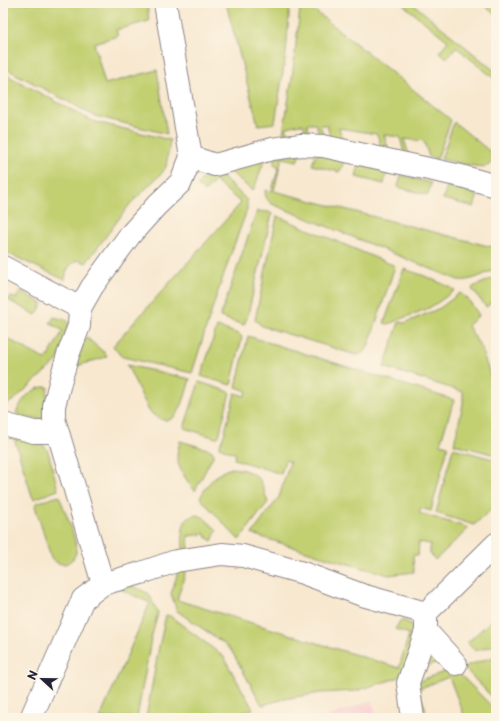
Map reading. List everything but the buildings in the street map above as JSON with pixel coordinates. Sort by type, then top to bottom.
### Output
[{"type":"street","points":[[103,584],[54,419],[54,406],[68,355],[79,326],[80,308],[92,287],[130,235],[157,205],[181,182],[191,157],[165,3]]},
{"type":"street","points":[[191,157],[215,165],[272,149],[301,145],[323,146],[462,176],[496,186]]},
{"type":"street","points":[[3,267],[80,308]]},
{"type":"street","points":[[3,424],[34,432],[58,432]]},
{"type":"street","points":[[413,718],[408,682],[426,622],[496,544]]},
{"type":"street","points":[[31,718],[83,599],[103,584],[176,561],[222,554],[243,556],[303,573],[362,595],[426,622],[456,664]]},
{"type":"shaded area","points":[[371,701],[378,718],[323,718]]},
{"type":"green space","points":[[3,3],[147,3],[149,21],[116,30],[118,36],[94,43],[105,84],[157,70],[167,134],[95,116],[3,67]]},
{"type":"green space","points":[[226,3],[290,3],[286,53],[275,123],[258,125]]},
{"type":"green space","points":[[401,3],[412,3],[496,72],[496,80],[456,47],[447,58],[439,52],[448,41]]},
{"type":"green space","points":[[481,3],[496,3],[496,15]]},
{"type":"green space","points":[[306,5],[451,120],[437,159],[429,157],[424,141],[404,139],[409,155],[404,153],[400,137],[384,135],[389,151],[382,150],[377,134],[339,128],[344,143],[331,141],[327,125],[320,125],[326,141],[321,140],[316,124],[307,124],[311,139],[308,139],[303,124],[286,128],[290,140],[282,140],[292,78],[300,9],[302,6]]},
{"type":"green space","points":[[3,73],[92,121],[170,140],[166,167],[162,173],[130,204],[86,263],[78,260],[70,266],[67,270],[65,280],[3,251]]},
{"type":"green space","points":[[454,122],[493,154],[494,159],[490,164],[483,167],[441,159]]},
{"type":"green space","points":[[301,153],[297,161],[282,158],[274,191],[496,248],[496,269],[473,279],[458,280],[272,204],[265,195],[265,190],[271,192],[279,167],[274,164],[276,156]]},
{"type":"green space","points":[[316,153],[344,161],[341,170],[340,169],[339,172],[312,165]]},
{"type":"green space","points":[[265,158],[254,189],[251,190],[227,169]]},
{"type":"green space","points":[[359,164],[387,171],[384,184],[356,177]]},
{"type":"green space","points":[[215,173],[219,174],[247,200],[247,210],[214,303],[192,373],[123,357],[113,346],[241,203],[215,181],[205,192],[197,185],[203,178]]},
{"type":"green space","points":[[401,175],[431,183],[428,195],[398,187]]},
{"type":"green space","points":[[447,186],[478,195],[474,207],[443,199]]},
{"type":"green space","points":[[257,211],[269,212],[272,214],[244,325],[220,317]]},
{"type":"green space","points":[[277,216],[395,266],[368,347],[360,354],[356,355],[262,326],[255,320]]},
{"type":"green space","points":[[404,269],[422,275],[455,290],[429,308],[388,324],[384,323]]},
{"type":"green space","points":[[496,277],[496,289],[493,302],[486,307],[472,289],[473,287]]},
{"type":"green space","points":[[20,291],[43,304],[36,315],[8,300],[11,296],[16,299]]},
{"type":"green space","points":[[460,293],[467,298],[479,315],[468,326],[481,348],[496,393],[496,455],[454,444],[463,404],[463,392],[384,367],[399,322],[405,323],[440,308]]},
{"type":"green space","points":[[54,317],[65,319],[69,323],[58,360],[14,400],[7,404],[3,404],[3,336],[46,360],[63,331],[50,323]]},
{"type":"green space","points":[[217,327],[239,334],[242,337],[231,385],[201,376]]},
{"type":"green space","points":[[248,336],[454,400],[440,444],[448,446],[431,511],[421,508],[419,513],[469,528],[435,560],[430,553],[430,544],[419,542],[418,555],[413,555],[414,572],[389,575],[341,562],[252,534],[279,497],[290,462],[285,460],[281,474],[234,459],[236,454],[219,447],[224,435],[235,393],[245,396],[247,391],[236,387]]},
{"type":"green space","points":[[86,337],[107,355],[106,357],[73,367]]},
{"type":"green space","points":[[127,365],[190,379],[182,405],[178,413],[173,418],[166,420],[159,418],[149,411]]},
{"type":"green space","points":[[199,382],[230,392],[219,436],[216,438],[184,428]]},
{"type":"green space","points":[[48,387],[44,418],[37,419],[23,417],[16,413],[26,396],[34,390]]},
{"type":"green space","points":[[14,438],[39,443],[44,446],[48,451],[58,490],[34,499]]},
{"type":"green space","points":[[180,441],[211,450],[214,454],[195,491],[179,466],[177,453]]},
{"type":"green space","points":[[453,448],[496,460],[496,505],[474,525],[436,513]]},
{"type":"green space","points":[[232,468],[245,470],[257,477],[262,484],[268,502],[239,540],[200,498],[213,479],[221,472]]},
{"type":"green space","points":[[59,496],[70,524],[76,546],[76,552],[73,558],[69,562],[63,564],[56,562],[51,557],[35,506],[36,503]]},
{"type":"green space","points":[[197,515],[203,517],[217,530],[212,541],[206,537],[205,534],[188,536],[189,551],[183,551],[182,534],[184,524],[191,517]]},
{"type":"green space","points":[[187,567],[177,600],[399,668],[409,634],[395,629],[402,620],[411,624],[415,630],[415,637],[403,673],[397,678],[356,691],[320,693],[284,699],[262,705],[231,650],[222,642],[177,611],[171,594],[178,572]]},
{"type":"green space","points":[[135,587],[149,594],[158,613],[151,639],[137,718],[100,718],[150,603],[120,589]]},
{"type":"green space","points":[[166,615],[170,616],[223,656],[253,709],[229,718],[146,718]]},
{"type":"green space","points":[[496,616],[496,645],[475,651],[467,643]]},
{"type":"green space","points":[[427,644],[440,661],[421,669]]},
{"type":"green space","points":[[496,656],[496,701],[465,669],[466,666]]},
{"type":"green space","points":[[446,671],[452,671],[460,674],[496,711],[496,718],[465,718],[449,677],[418,689],[419,681]]},
{"type":"green space","points":[[418,689],[426,710],[418,712]]}]
